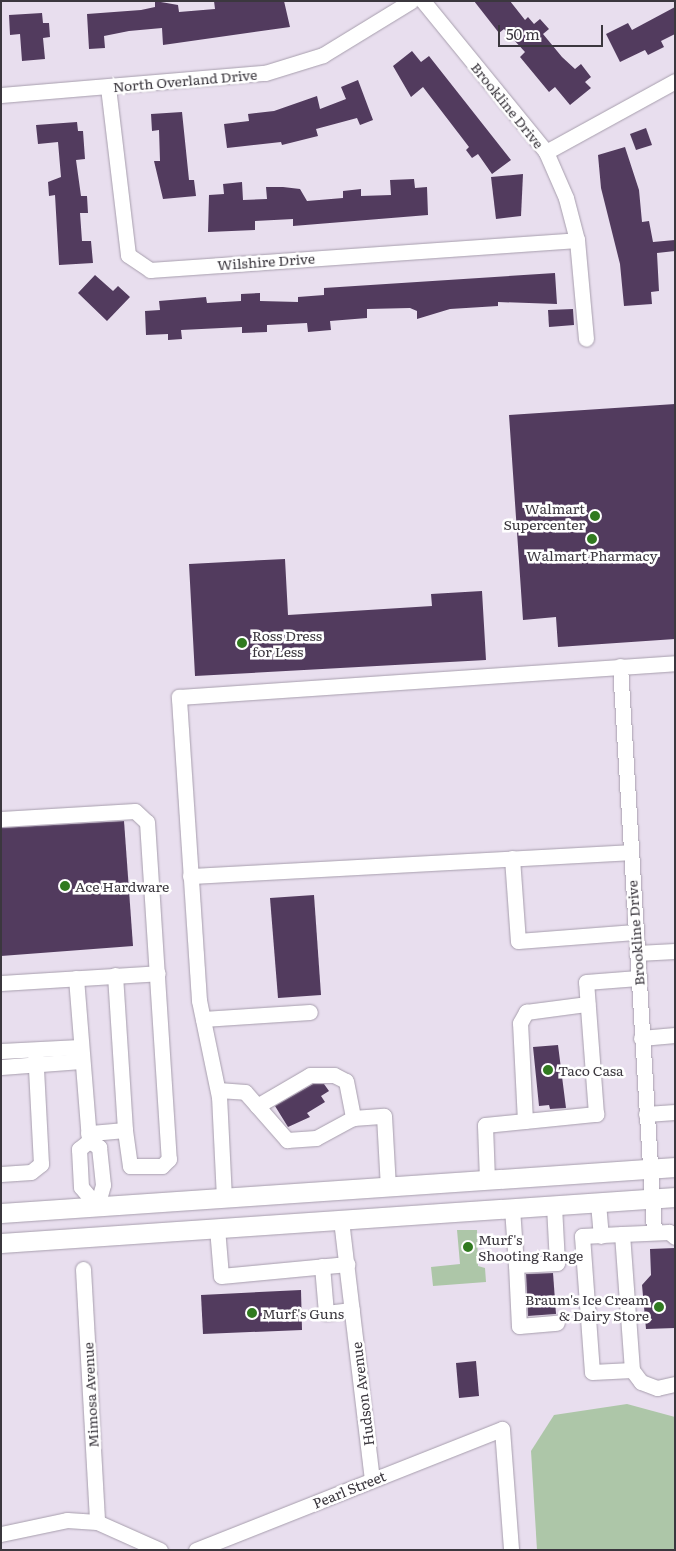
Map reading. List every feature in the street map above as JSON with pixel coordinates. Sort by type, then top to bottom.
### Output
[{"type":"main road","points":[[1,1213],[675,1167]]},
{"type":"main road","points":[[1,1243],[675,1197]]},
{"type":"main road","points":[[97,1206],[99,1236]]},
{"type":"street","name":"North Overland Drive","points":[[1,95],[265,73],[323,55],[411,1]]},
{"type":"street","name":"Brookline Drive","points":[[423,1],[546,152],[566,198],[577,240],[586,339]]},
{"type":"street","points":[[546,152],[675,81]]},
{"type":"street","name":"Wilshire Drive","points":[[108,87],[128,255],[150,270],[577,240]]},
{"type":"street","points":[[224,1198],[218,1090],[203,1020],[190,876],[179,697],[675,662]]},
{"type":"street","name":"Brookline Drive","points":[[620,666],[654,1232]]},
{"type":"street","points":[[1,819],[143,814],[158,973],[167,1164],[130,1166],[125,1130],[115,976]]},
{"type":"street","points":[[190,876],[630,852]]},
{"type":"street","points":[[512,858],[518,941],[635,932]]},
{"type":"street","points":[[637,953],[675,951]]},
{"type":"street","points":[[1,982],[158,973]]},
{"type":"street","points":[[76,978],[88,1137],[79,1149],[81,1188],[97,1206]]},
{"type":"street","points":[[487,1180],[485,1125],[596,1114],[586,982],[638,978]]},
{"type":"street","points":[[525,1121],[520,1023],[526,1012],[587,1004]]},
{"type":"street","points":[[203,1020],[310,1012]]},
{"type":"street","points":[[641,1038],[675,1035]]},
{"type":"street","points":[[1,1052],[35,1057],[81,1054]]},
{"type":"street","points":[[1,1067],[35,1057]]},
{"type":"street","points":[[1,1174],[31,1172],[41,1164],[35,1057]]},
{"type":"street","points":[[257,1106],[310,1075],[334,1075],[346,1081],[353,1118]]},
{"type":"street","points":[[218,1090],[245,1092],[287,1140],[316,1138],[353,1118],[384,1116],[388,1187]]},
{"type":"street","points":[[646,1114],[675,1112]]},
{"type":"street","points":[[88,1137],[125,1130]]},
{"type":"street","points":[[88,1137],[99,1147],[103,1185],[97,1206]]},
{"type":"street","points":[[598,1203],[601,1236]]},
{"type":"street","points":[[516,1265],[557,1263],[554,1206]]},
{"type":"street","points":[[512,1208],[518,1326],[557,1323]]},
{"type":"street","name":"Hudson Avenue","points":[[341,1220],[372,1479]]},
{"type":"street","points":[[216,1228],[222,1276],[346,1264]]},
{"type":"street","points":[[632,1370],[592,1372],[582,1236],[669,1232],[675,1237]]},
{"type":"street","points":[[622,1234],[632,1370],[640,1382],[656,1388],[675,1384]]},
{"type":"street","points":[[322,1266],[326,1313],[352,1310]]},
{"type":"street","name":"Mimosa Avenue","points":[[83,1269],[97,1522]]},
{"type":"street","name":"Pearl Street","points":[[196,1550],[502,1429],[511,1550]]},
{"type":"street","points":[[1,1534],[59,1521],[97,1522],[160,1550]]},
{"type":"green space","name":"Murf's Shooting Range","points":[[457,1230],[477,1230],[478,1266],[485,1268],[486,1282],[433,1286],[431,1267],[460,1264]]},
{"type":"green space","points":[[627,1404],[675,1417],[675,1550],[537,1550],[531,1451],[554,1415]]},
{"type":"building","points":[[155,1],[178,5],[179,12],[215,9],[214,1],[284,1],[290,27],[163,45],[162,28],[129,31],[104,36],[105,48],[89,49],[87,14],[141,10],[155,7]]},
{"type":"building","points":[[474,1],[510,1],[525,20],[528,17],[534,24],[540,19],[549,29],[543,34],[562,57],[575,69],[581,64],[591,77],[585,82],[591,88],[570,105],[555,87],[549,92],[520,57],[525,52],[504,29],[499,33]]},
{"type":"building","points":[[675,7],[675,34],[661,41],[664,47],[648,55],[645,50],[620,62],[606,34],[628,23],[632,30]]},
{"type":"building","points":[[42,13],[43,23],[49,23],[50,37],[43,38],[45,59],[22,61],[20,34],[10,35],[9,15]]},
{"type":"building","points":[[412,51],[421,62],[429,56],[511,160],[492,174],[478,154],[472,158],[466,150],[469,147],[423,87],[411,97],[393,66]]},
{"type":"building","points":[[358,80],[373,120],[360,125],[357,118],[316,129],[318,136],[282,145],[281,142],[227,148],[224,124],[249,121],[248,114],[274,111],[317,96],[320,109],[346,99],[341,87]]},
{"type":"building","points":[[182,112],[189,180],[194,180],[196,196],[163,199],[154,161],[160,161],[159,130],[152,131],[151,114]]},
{"type":"building","points":[[77,122],[78,131],[83,131],[85,159],[76,160],[81,196],[87,196],[88,213],[80,213],[82,241],[91,241],[93,263],[59,265],[55,195],[49,196],[48,182],[61,177],[58,142],[38,144],[36,125]]},
{"type":"building","points":[[646,128],[652,145],[636,150],[630,134]]},
{"type":"building","points":[[625,147],[639,190],[642,222],[649,221],[653,242],[675,240],[675,251],[657,253],[659,291],[651,292],[652,304],[624,306],[620,264],[601,188],[598,155]]},
{"type":"building","points":[[523,174],[521,216],[496,219],[491,177]]},
{"type":"building","points":[[414,179],[415,188],[427,187],[428,215],[293,226],[293,219],[255,221],[255,230],[208,232],[209,195],[224,194],[223,184],[242,182],[243,200],[267,199],[266,187],[283,187],[300,189],[307,201],[343,198],[343,191],[361,189],[361,196],[391,195],[390,180]]},
{"type":"building","points":[[555,273],[557,304],[498,302],[498,306],[450,309],[417,319],[417,311],[410,308],[367,309],[367,318],[330,321],[331,330],[308,332],[307,323],[267,325],[267,332],[242,333],[242,327],[181,330],[182,339],[168,340],[168,334],[146,335],[145,311],[160,310],[159,301],[206,297],[207,303],[241,301],[241,294],[260,293],[260,301],[298,302],[298,297],[324,295],[324,288]]},
{"type":"building","points":[[95,275],[113,291],[118,286],[130,297],[107,321],[78,293]]},
{"type":"building","points":[[573,309],[574,325],[549,327],[548,310]]},
{"type":"building","name":"Walmart Supercenter","points":[[675,404],[675,639],[558,647],[556,617],[523,620],[509,415]]},
{"type":"building","points":[[285,559],[288,615],[432,606],[431,594],[482,591],[486,660],[195,676],[189,564]]},
{"type":"building","name":"Ace Hardware","points":[[124,821],[133,946],[1,956],[1,828]]},
{"type":"building","points":[[314,895],[321,995],[278,998],[270,898]]},
{"type":"building","name":"Taco Casa","points":[[558,1045],[566,1108],[550,1109],[549,1105],[539,1106],[533,1047]]},
{"type":"building","points":[[313,1084],[324,1084],[329,1091],[321,1096],[325,1102],[307,1113],[310,1117],[288,1127],[275,1106]]},
{"type":"building","name":"Braum's Ice Cream & Dairy Store","points":[[675,1248],[675,1328],[646,1329],[642,1285],[651,1275],[650,1249]]},
{"type":"building","points":[[553,1273],[556,1314],[528,1316],[526,1274]]},
{"type":"building","name":"Murf's Guns","points":[[301,1290],[302,1330],[203,1334],[201,1295]]},
{"type":"building","points":[[476,1361],[479,1396],[459,1398],[456,1363]]},
{"type":"place","name":"Walmart Supercenter","points":[[595,516]]},
{"type":"place","name":"Walmart Pharmacy","points":[[592,539]]},
{"type":"place","name":"Ross Dress for Less","points":[[242,643]]},
{"type":"place","name":"Ace Hardware","points":[[65,886]]},
{"type":"place","name":"Taco Casa","points":[[548,1070]]},
{"type":"place","name":"Murf's Shooting Range","points":[[468,1247]]},
{"type":"place","name":"Braum's Ice Cream & Dairy Store","points":[[659,1307]]},
{"type":"place","name":"Murf's Guns","points":[[252,1313]]}]
